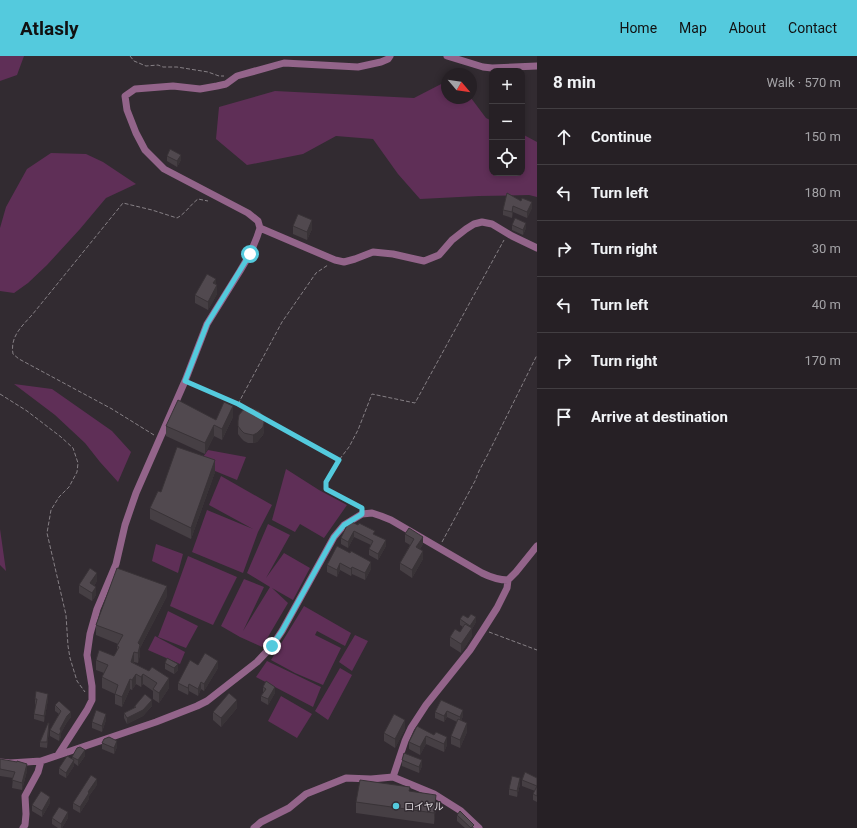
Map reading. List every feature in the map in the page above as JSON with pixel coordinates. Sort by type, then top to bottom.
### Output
[{"type":"street","points":[[58,755],[92,700],[92,686],[88,655],[90,634],[97,609],[116,564],[125,525],[136,493],[185,381],[207,324],[250,254],[260,228],[258,221],[248,213],[164,169],[145,150],[127,110],[125,96],[134,89],[173,86],[200,88],[226,84],[237,76],[285,60],[358,67],[381,62],[388,59],[390,56]]},
{"type":"street","points":[[447,56],[482,67],[537,66]]},
{"type":"street","points":[[260,228],[335,260],[344,262],[372,252],[393,254],[424,261],[438,255],[452,240],[466,229],[474,224],[482,222],[492,224],[537,248]]},
{"type":"street","points":[[0,762],[10,763],[41,761],[156,722],[207,701],[257,662],[272,646],[282,631],[334,537],[344,525],[362,514],[372,513],[391,520],[492,578],[508,580]]},
{"type":"street","points":[[393,777],[405,741],[418,716],[470,650],[497,608],[507,588],[508,580],[537,546]]},
{"type":"street","points":[[23,828],[25,825],[26,814],[25,796],[38,772],[41,761]]},
{"type":"street","points":[[254,828],[260,822],[289,808],[306,794],[346,778],[371,779],[393,777],[434,794],[461,811],[479,828]]},
{"type":"path","points":[[130,56],[134,61],[146,66],[158,65],[163,67],[177,67],[225,76]]},
{"type":"path","points":[[159,438],[112,409],[19,359],[13,354],[12,346],[21,327],[123,203],[177,218],[198,199],[210,201]]},
{"type":"path","points":[[362,514],[362,508],[326,489],[326,482],[339,460],[349,447],[358,430],[372,394],[415,403],[507,233]]},
{"type":"path","points":[[238,404],[282,322],[316,273],[335,260]]},
{"type":"path","points":[[439,548],[475,480],[537,355]]},
{"type":"path","points":[[185,381],[238,404],[252,412]]},
{"type":"path","points":[[0,394],[27,411],[61,436],[73,448],[78,463],[77,472],[69,487],[59,497],[51,510],[47,533],[66,615],[68,646],[73,670],[77,681],[92,700]]},
{"type":"path","points":[[258,415],[339,460]]},
{"type":"path","points":[[483,630],[537,650]]},
{"type":"shaded area","points":[[0,56],[24,56],[17,75],[0,81]]},
{"type":"shaded area","points":[[441,84],[441,104],[476,104],[486,118],[489,120],[489,176],[525,176],[525,136],[537,142],[537,197],[529,195],[420,199],[398,174],[373,139],[336,136],[303,154],[247,165],[216,139],[219,107],[275,91],[414,98]]},
{"type":"shaded area","points":[[51,153],[86,154],[103,162],[136,184],[106,198],[47,265],[28,283],[14,293],[0,291],[0,228],[6,207],[27,169]]},
{"type":"shaded area","points":[[14,384],[52,389],[112,431],[131,452],[118,482],[85,443],[55,415]]},
{"type":"shaded area","points":[[208,450],[246,457],[237,480],[198,464]]},
{"type":"shaded area","points":[[286,469],[319,490],[347,505],[324,538],[300,524],[295,532],[272,520]]},
{"type":"shaded area","points":[[221,476],[272,505],[258,532],[243,573],[192,552],[207,510],[253,529],[209,505]]},
{"type":"shaded area","points":[[268,524],[290,535],[266,578],[284,553],[310,568],[293,600],[272,588],[288,603],[262,647],[221,626],[244,579],[264,587],[243,631],[270,587],[247,573]]},
{"type":"shaded area","points":[[0,529],[6,571],[0,565]]},
{"type":"shaded area","points":[[156,544],[183,554],[178,573],[152,561]]},
{"type":"shaded area","points":[[188,556],[237,577],[213,625],[170,606]]},
{"type":"shaded area","points":[[304,606],[351,633],[345,646],[317,631],[315,635],[341,648],[323,685],[295,673],[271,660]]},
{"type":"shaded area","points":[[168,611],[198,626],[186,648],[158,637]]},
{"type":"shaded area","points":[[355,635],[368,641],[352,671],[339,662]]},
{"type":"shaded area","points":[[155,636],[185,652],[180,664],[148,650]]},
{"type":"shaded area","points":[[267,661],[321,687],[313,707],[256,677]]},
{"type":"shaded area","points":[[340,668],[352,675],[328,720],[315,711]]},
{"type":"shaded area","points":[[281,696],[312,714],[297,738],[268,721]]},
{"type":"building","points":[[170,149],[181,155],[177,161],[167,156]]},
{"type":"building","points":[[507,193],[521,201],[522,198],[532,202],[527,212],[513,206],[512,212],[503,210]]},
{"type":"building","points":[[298,214],[312,220],[307,232],[293,226]]},
{"type":"building","points":[[515,218],[526,223],[523,230],[512,225]]},
{"type":"building","points":[[207,274],[216,279],[213,283],[217,285],[208,302],[195,295]]},
{"type":"building","points":[[178,400],[216,420],[224,402],[233,406],[222,429],[214,425],[205,443],[166,426]]},
{"type":"building","points":[[251,408],[259,411],[264,418],[263,427],[253,435],[244,433],[238,426],[239,415],[243,410]]},
{"type":"building","points":[[177,447],[215,460],[191,528],[150,508],[158,491],[161,492]]},
{"type":"building","points":[[350,521],[358,525],[359,523],[375,531],[373,534],[386,540],[378,554],[369,549],[373,541],[354,531],[348,542],[341,538]]},
{"type":"building","points":[[409,528],[423,537],[416,547],[423,551],[412,570],[400,563],[414,539],[405,534]]},
{"type":"building","points":[[337,546],[350,553],[351,551],[371,562],[365,573],[352,567],[351,569],[340,563],[337,570],[327,565]]},
{"type":"building","points":[[90,568],[97,573],[90,583],[96,587],[92,593],[79,585]]},
{"type":"building","points":[[117,568],[167,586],[138,643],[140,645],[138,653],[134,652],[131,662],[149,671],[152,667],[169,678],[159,693],[153,689],[157,683],[143,674],[141,677],[136,674],[132,680],[130,679],[122,697],[115,694],[118,685],[102,677],[108,665],[96,660],[99,650],[114,656],[123,635],[96,625]]},
{"type":"building","points":[[471,614],[476,617],[470,626],[460,619],[463,615],[468,618]]},
{"type":"building","points":[[465,624],[472,628],[461,644],[450,637],[455,629],[460,632]]},
{"type":"building","points":[[205,653],[218,661],[204,684],[201,682],[198,689],[189,684],[188,688],[178,683],[190,660],[198,665]]},
{"type":"building","points":[[167,658],[178,664],[174,668],[165,663]]},
{"type":"building","points":[[266,681],[275,687],[268,699],[261,696],[266,689],[263,687]]},
{"type":"building","points":[[36,691],[48,694],[44,716],[34,714],[37,699],[35,699]]},
{"type":"building","points":[[229,693],[237,700],[221,718],[213,712]]},
{"type":"building","points":[[145,694],[152,700],[143,710],[127,718],[124,713],[136,707],[134,707]]},
{"type":"building","points":[[441,700],[463,710],[460,717],[447,711],[444,716],[435,712]]},
{"type":"building","points":[[59,701],[71,712],[60,729],[61,731],[59,735],[50,730],[61,711],[55,705]]},
{"type":"building","points":[[96,710],[106,714],[102,726],[92,722]]},
{"type":"building","points":[[394,714],[405,720],[395,739],[384,733]]},
{"type":"building","points":[[458,719],[467,723],[460,740],[451,736]]},
{"type":"building","points":[[48,723],[47,742],[40,742]]},
{"type":"building","points":[[417,726],[434,735],[436,732],[447,737],[444,744],[426,736],[420,747],[409,742]]},
{"type":"building","points":[[109,737],[117,741],[114,748],[102,743],[104,739]]},
{"type":"building","points":[[80,747],[85,750],[78,760],[72,757],[77,748]]},
{"type":"building","points":[[404,753],[422,760],[419,767],[402,760]]},
{"type":"building","points":[[67,756],[74,760],[66,773],[59,768]]},
{"type":"building","points":[[0,759],[27,764],[22,783],[12,780],[15,772],[0,769]]},
{"type":"building","points":[[525,772],[537,778],[537,786],[522,780]]},
{"type":"building","points":[[91,775],[97,779],[80,807],[73,803]]},
{"type":"building","points":[[512,776],[520,778],[517,791],[509,789]]},
{"type":"building","points":[[360,780],[410,787],[409,791],[436,795],[434,813],[356,802]]},
{"type":"building","points":[[537,786],[537,796],[533,794]]},
{"type":"building","points":[[41,791],[50,797],[42,811],[32,805]]},
{"type":"building","points":[[59,807],[68,812],[61,824],[52,818]]},
{"type":"building","points":[[460,811],[474,825],[471,828],[457,815]]},
{"type":"place","name":"ロイヤル","points":[[396,806]]},
{"type":"route","points":[[250,254],[207,324],[185,381],[238,404],[339,460],[326,482],[326,489],[362,508],[362,514],[344,525],[334,537],[282,631],[272,646]]}]
